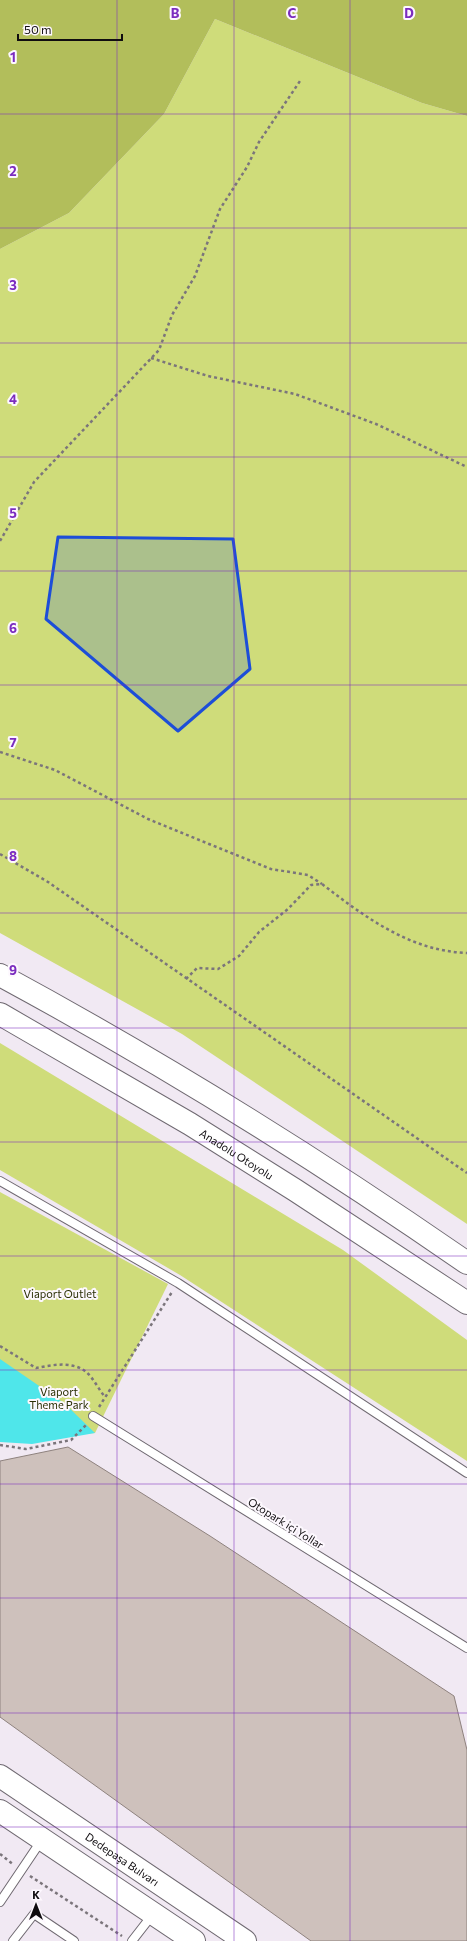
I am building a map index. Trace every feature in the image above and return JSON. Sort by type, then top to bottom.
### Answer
[{"type":"main road","points":[[0,975],[192,1085],[377,1201],[467,1263]]},
{"type":"main road","name":"Anadolu Otoyolu","points":[[0,1014],[190,1124],[314,1202],[467,1303]]},
{"type":"main road","points":[[377,1201],[467,1251]]},
{"type":"main road","name":"Dedepaşa Bulvarı","points":[[0,1776],[245,1941]]},
{"type":"main road","points":[[0,1811],[194,1941]]},
{"type":"lane","points":[[0,1181],[178,1283],[467,1473]]},
{"type":"lane","name":"Otopark içi Yollar","points":[[93,1416],[467,1648]]},
{"type":"lane","points":[[0,1902],[42,1840]]},
{"type":"lane","points":[[13,1941],[34,1914],[74,1941]]},
{"type":"lane","points":[[128,1940],[153,1914]]},
{"type":"path","points":[[0,541],[34,482],[159,350],[172,315],[195,276],[220,209],[248,167],[259,142],[300,81]]},
{"type":"path","points":[[150,358],[208,376],[295,394],[376,424],[467,467]]},
{"type":"path","points":[[0,752],[55,770],[148,818],[222,850],[271,869],[308,875],[353,907],[400,937],[429,948],[467,953]]},
{"type":"path","points":[[0,854],[48,882],[467,1173]]},
{"type":"path","points":[[186,979],[196,968],[218,970],[239,956],[259,932],[288,908],[311,885],[322,884]]},
{"type":"path","points":[[0,1445],[26,1449],[70,1440],[93,1416],[178,1283]]},
{"type":"path","points":[[0,1346],[36,1368],[56,1364],[69,1365],[86,1372],[105,1397]]},
{"type":"path","points":[[0,1854],[21,1870],[128,1940]]},
{"type":"highlighted area","points":[[58,537],[233,539],[250,669],[178,731],[46,619]]},
{"type":"green space","points":[[0,0],[467,0],[467,116],[422,103],[215,19],[164,114],[69,213],[0,249]]},
{"type":"green space","points":[[215,19],[422,103],[467,116],[467,1224],[182,1034],[0,933],[0,249],[69,213],[164,114]]},
{"type":"green space","points":[[0,1043],[343,1250],[467,1340],[467,1461],[180,1275],[0,1170]]},
{"type":"green space","name":"Viaport Outlet","points":[[0,1192],[168,1284],[95,1433],[0,1441]]},
{"type":"water","name":"Viaport Theme Park","points":[[0,1359],[64,1403],[95,1433],[32,1444],[0,1442]]},
{"type":"building","points":[[68,1447],[210,1536],[454,1696],[467,1750],[467,1941],[311,1941],[0,1717],[0,1461]]}]
